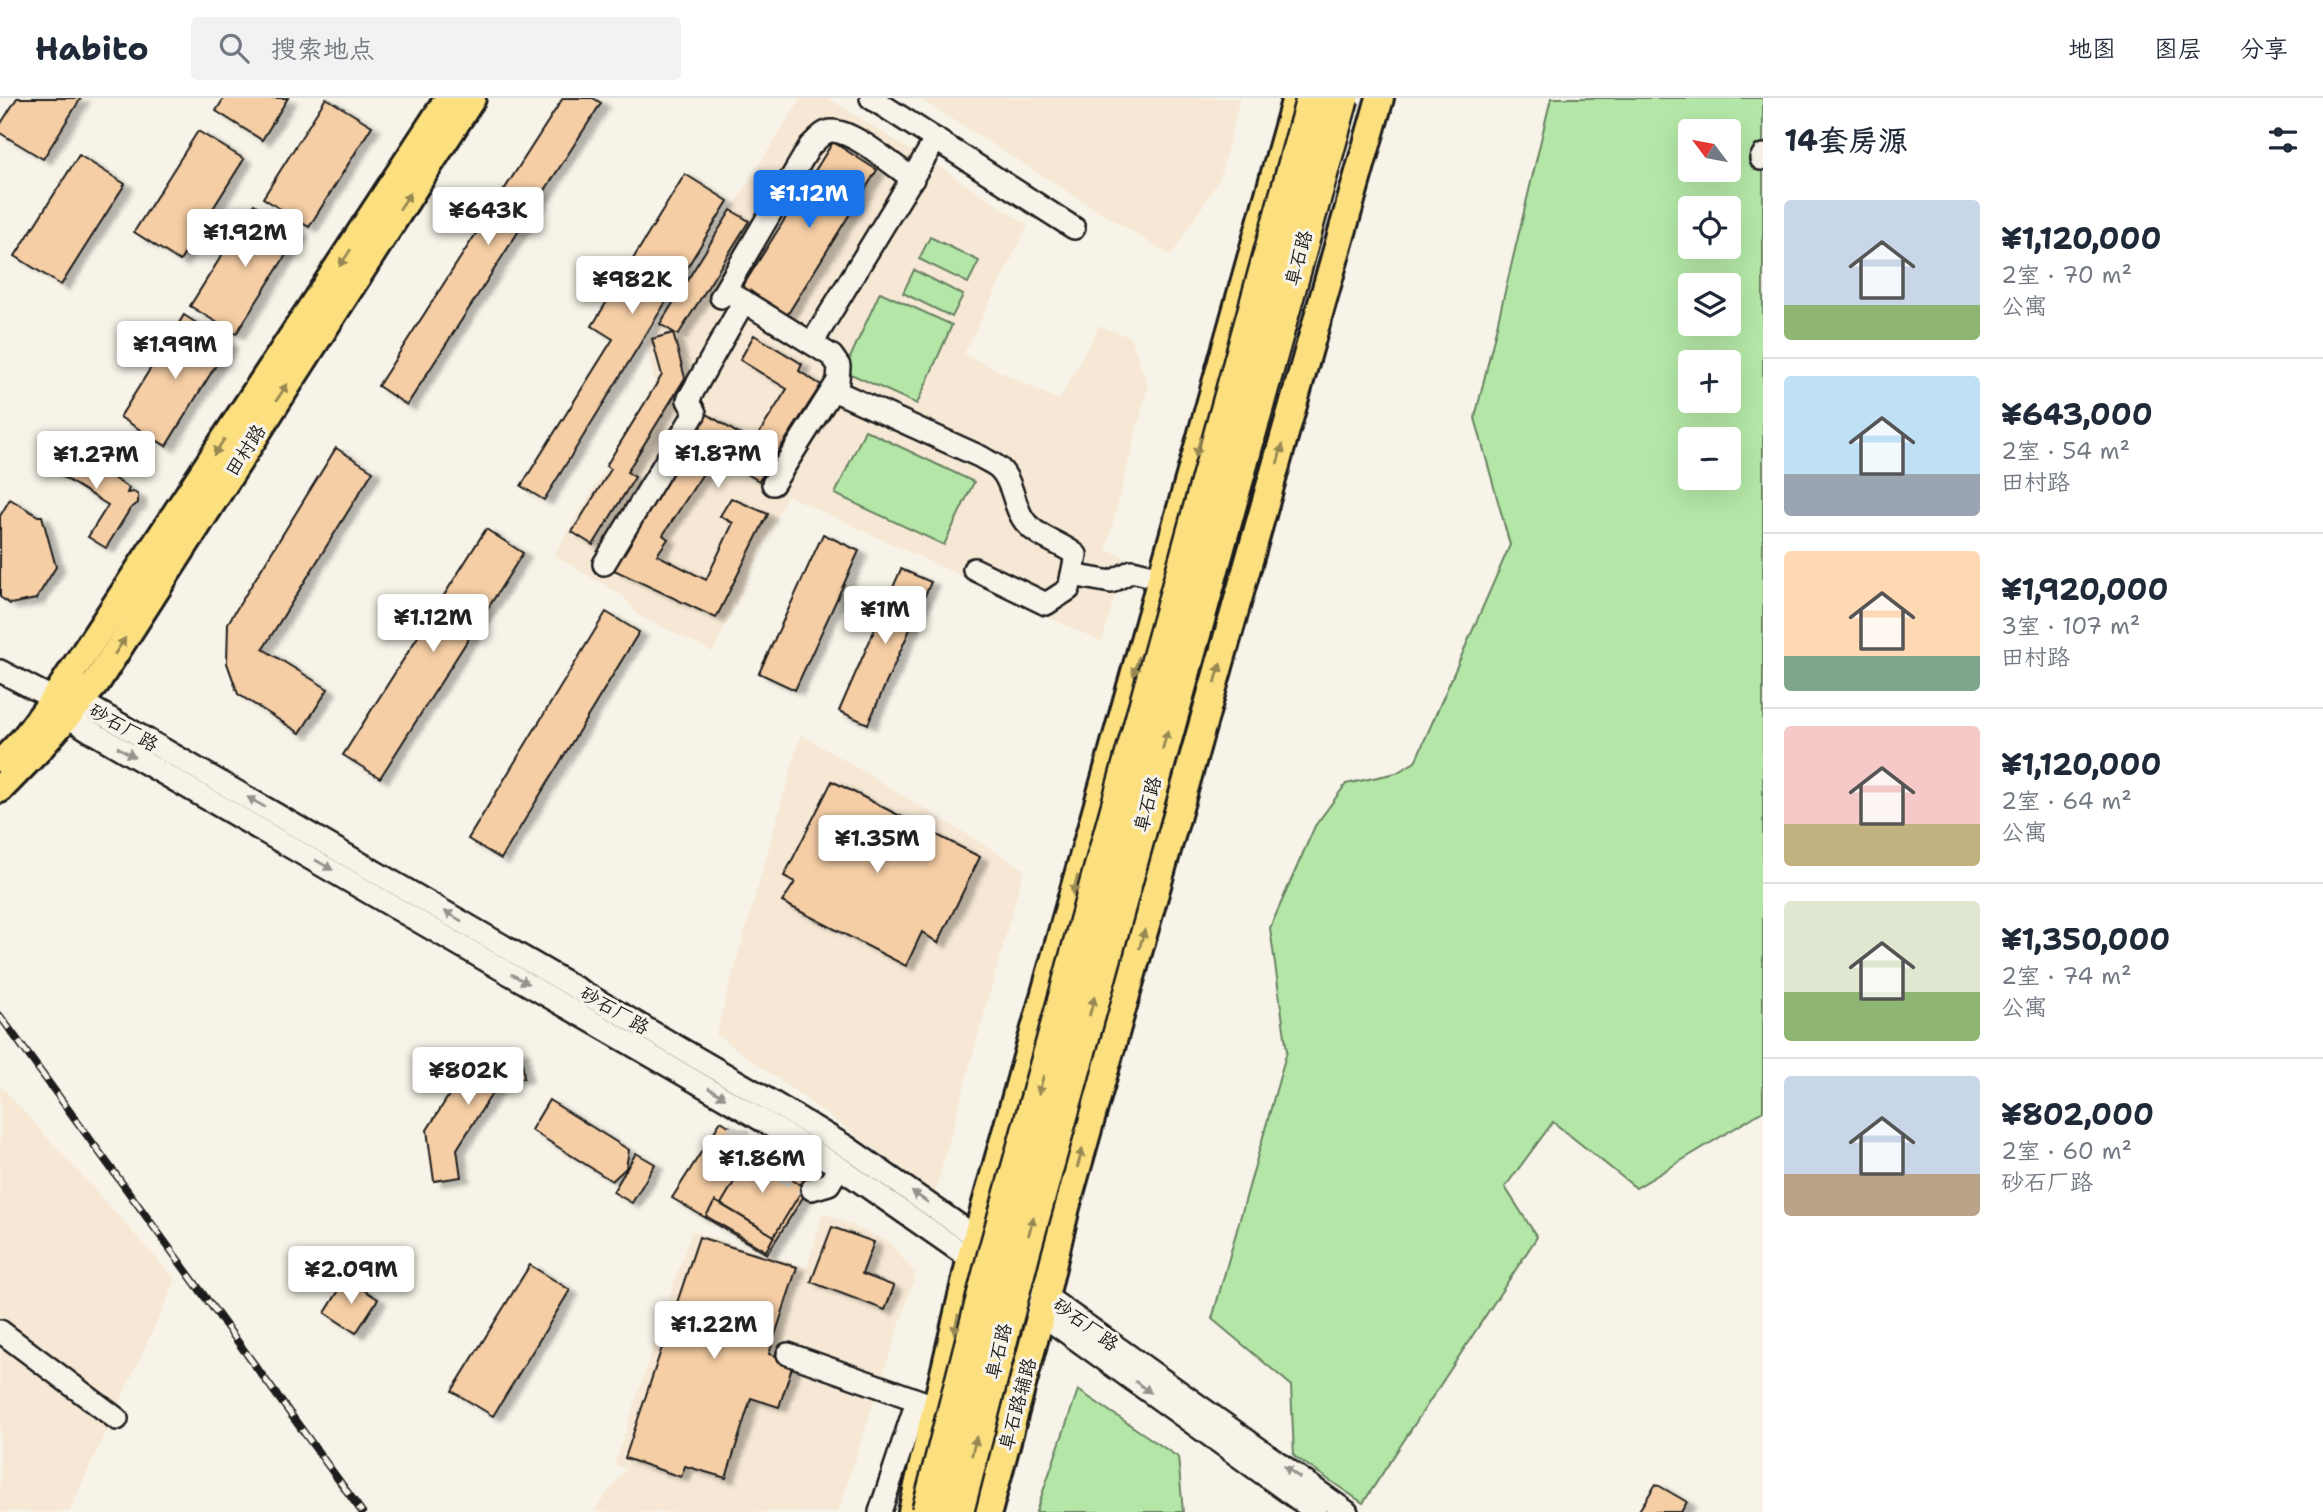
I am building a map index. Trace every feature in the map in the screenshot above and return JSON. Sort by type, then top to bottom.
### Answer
[{"type":"highway","name":"阜石路","points":[[928,1512],[995,1251],[1313,98]]},
{"type":"highway","name":"阜石路","points":[[957,1512],[1023,1254],[1342,98]]},
{"type":"main road","name":"田村路","points":[[0,789],[67,706],[449,98]]},
{"type":"main road","name":"田村路","points":[[0,763],[24,739],[96,683],[472,98]]},
{"type":"main road","points":[[912,1512],[927,1404],[974,1247],[1296,98]]},
{"type":"main road","name":"阜石路","points":[[1043,1304],[1066,1207],[1380,98]]},
{"type":"main road","name":"阜石路辅路","points":[[988,1512],[1043,1304]]},
{"type":"street","points":[[871,98],[1074,228]]},
{"type":"street","points":[[604,564],[695,413],[688,400],[730,296],[810,146],[825,132],[849,135],[913,179]]},
{"type":"street","points":[[812,343],[936,139]]},
{"type":"street","points":[[730,296],[812,343],[832,356],[839,366],[838,381],[833,390],[773,484]]},
{"type":"street","points":[[833,390],[981,457],[1000,469],[1008,481],[1024,520],[1038,535],[1076,555],[1069,589],[1046,604],[974,569]]},
{"type":"street","points":[[1072,575],[1111,582],[1132,571],[1161,578]]},
{"type":"street","points":[[0,671],[67,706]]},
{"type":"street","name":"砂石厂路","points":[[67,706],[741,1118],[839,1167],[974,1247]]},
{"type":"street","name":"砂石厂路","points":[[67,706],[758,1093],[847,1147],[1043,1304],[1316,1512]]},
{"type":"street","points":[[812,1189],[829,1184],[839,1167]]},
{"type":"street","name":"砂石厂路","points":[[1043,1304],[1347,1512]]},
{"type":"street","points":[[0,1331],[117,1419]]},
{"type":"street","points":[[788,1353],[927,1404],[880,1512]]},
{"type":"shaded area","points":[[801,98],[828,98],[912,151],[912,164],[925,172],[937,165],[1028,225],[964,354],[1059,400],[1099,326],[1130,337],[1148,386],[1106,550],[1125,557],[1102,642],[787,495],[713,652],[638,615],[623,596],[554,555],[655,387],[647,345]]},
{"type":"shaded area","points":[[918,98],[1240,98],[1220,178],[1171,256]]},
{"type":"shaded area","points":[[801,734],[1024,869],[935,1193],[716,1034]]},
{"type":"shaded area","points":[[0,1085],[176,1280],[69,1512],[0,1512]]},
{"type":"shaded area","points":[[823,1213],[888,1241],[916,1274],[838,1512],[593,1512],[626,1469],[615,1464],[691,1231],[807,1267]]},
{"type":"green space","points":[[1551,98],[1763,98],[1763,1111],[1636,1188],[1553,1122],[1505,1187],[1537,1237],[1363,1503],[1294,1456],[1291,1385],[1212,1319],[1287,1051],[1270,928],[1315,826],[1346,784],[1396,773],[1415,762],[1510,545],[1475,418]]},
{"type":"green space","points":[[930,237],[979,261],[968,283],[919,259]]},
{"type":"green space","points":[[914,270],[963,295],[952,317],[903,293]]},
{"type":"green space","points":[[880,292],[952,325],[917,404],[844,371]]},
{"type":"green space","points":[[865,430],[974,482],[944,545],[835,494]]},
{"type":"green space","points":[[1078,1390],[1178,1457],[1183,1512],[1036,1512]]},
{"type":"building","points":[[17,98],[81,98],[43,159],[0,133],[0,125]]},
{"type":"building","points":[[224,98],[288,98],[262,140],[216,111]]},
{"type":"building","points":[[326,98],[372,126],[309,227],[263,198]]},
{"type":"building","points":[[563,98],[593,98],[601,103],[407,405],[378,386]]},
{"type":"building","points":[[198,131],[244,159],[180,261],[134,232]]},
{"type":"building","points":[[833,142],[877,170],[786,317],[741,289]]},
{"type":"building","points":[[79,155],[125,184],[61,285],[15,256]]},
{"type":"building","points":[[685,174],[728,201],[544,500],[521,486],[613,339],[592,326]]},
{"type":"building","points":[[254,204],[300,233],[236,334],[190,306]]},
{"type":"building","points":[[731,210],[749,221],[678,335],[660,324]]},
{"type":"building","points":[[184,315],[229,344],[166,446],[120,417]]},
{"type":"building","points":[[673,333],[685,378],[627,472],[635,477],[593,545],[572,532],[611,469],[606,466],[662,375],[652,339]]},
{"type":"building","points":[[754,335],[802,364],[799,371],[821,385],[759,481],[715,455],[663,535],[668,539],[657,555],[706,580],[733,523],[720,516],[731,498],[768,514],[716,618],[614,570],[707,414],[753,443],[787,389],[740,360]]},
{"type":"building","points":[[59,444],[129,488],[127,493],[134,492],[138,495],[138,503],[130,509],[106,548],[88,537],[108,505],[45,466]]},
{"type":"building","points":[[336,448],[373,471],[263,649],[328,689],[300,733],[238,694],[227,663],[228,623]]},
{"type":"building","points":[[10,499],[42,516],[56,567],[36,599],[10,604],[0,597],[0,516]]},
{"type":"building","points":[[486,529],[523,553],[380,778],[343,755]]},
{"type":"building","points":[[823,534],[859,551],[795,690],[759,673]]},
{"type":"building","points":[[901,569],[931,582],[868,724],[839,711]]},
{"type":"building","points":[[606,612],[639,632],[501,859],[468,839]]},
{"type":"building","points":[[832,781],[980,857],[938,943],[922,932],[906,966],[782,902],[795,882],[784,876]]},
{"type":"building","points":[[521,1049],[524,1078],[500,1081],[457,1149],[461,1177],[434,1181],[427,1130],[475,1054]]},
{"type":"building","points":[[549,1100],[629,1150],[626,1168],[612,1181],[531,1130]]},
{"type":"building","points":[[721,1121],[814,1180],[767,1254],[672,1198]]},
{"type":"building","points":[[636,1153],[655,1164],[632,1203],[613,1192]]},
{"type":"building","points":[[750,1155],[804,1187],[774,1236],[721,1204]]},
{"type":"building","points":[[715,1201],[774,1236],[766,1251],[706,1216]]},
{"type":"building","points":[[832,1227],[874,1242],[862,1274],[894,1286],[885,1310],[811,1282]]},
{"type":"building","points":[[699,1237],[797,1267],[769,1354],[794,1361],[779,1407],[751,1398],[726,1478],[685,1466],[681,1477],[625,1458]]},
{"type":"building","points":[[530,1265],[570,1290],[493,1416],[452,1391]]},
{"type":"building","points":[[346,1279],[378,1299],[356,1333],[325,1313]]},
{"type":"building","points":[[1656,1484],[1687,1502],[1681,1512],[1638,1512]]},
{"type":"tunnel","points":[[739,1128],[736,1144],[812,1189]]},
{"type":"railway","points":[[0,1016],[362,1512]]}]
